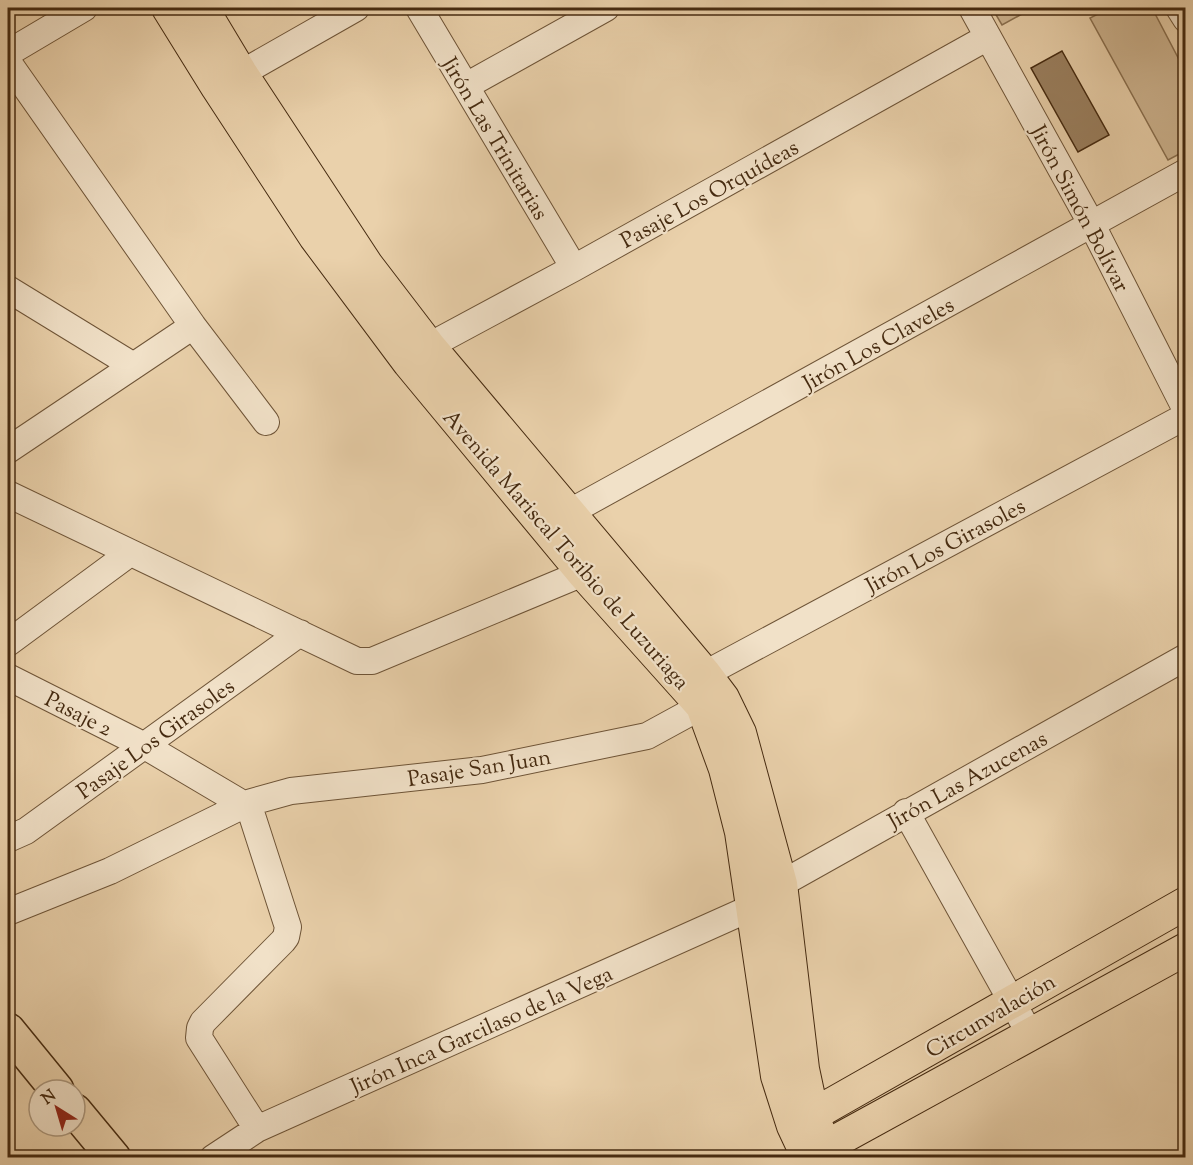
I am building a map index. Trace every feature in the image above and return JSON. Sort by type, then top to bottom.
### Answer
[{"type":"highway","points":[[8,1030],[47,1078]]},
{"type":"highway","points":[[87,1125],[114,1158]]},
{"type":"main road","name":"Avenida Mariscal Toribio de Luzuriaga","points":[[168,8],[229,80],[429,346],[570,512],[723,698],[741,733],[781,884],[803,1069],[803,1121]]},
{"type":"main road","name":"Avenida Mariscal Toribio de Luzuriaga","points":[[202,8],[229,80],[315,237],[409,363],[583,573],[702,706],[725,768],[741,832],[777,1076],[803,1121],[815,1154]]},
{"type":"main road","name":"Circunvalación","points":[[803,1121],[1173,910]]},
{"type":"main road","name":"Circunvalación","points":[[815,1154],[1185,949]]},
{"type":"street","points":[[8,53],[84,8]]},
{"type":"street","points":[[229,80],[356,8]]},
{"type":"street","name":"Jirón Las Trinitarias","points":[[419,8],[574,268]]},
{"type":"street","points":[[466,86],[606,8]]},
{"type":"street","name":"Jirón Simón Bolívar","points":[[972,8],[1092,225],[1185,410]]},
{"type":"street","points":[[1179,8],[1185,19]]},
{"type":"street","name":"Pasaje Los Orquídeas","points":[[429,346],[574,268],[988,37]]},
{"type":"street","points":[[8,62],[193,326],[266,422]]},
{"type":"street","name":"Jirón Los Claveles","points":[[570,512],[1185,172]]},
{"type":"street","points":[[8,289],[132,365]]},
{"type":"street","points":[[8,450],[193,326]]},
{"type":"street","name":"Jirón Los Girasoles","points":[[705,674],[1185,416]]},
{"type":"street","points":[[8,494],[357,661],[372,661],[583,573]]},
{"type":"street","points":[[8,644],[130,553]]},
{"type":"street","name":"Pasaje Los Girasoles","points":[[8,839],[27,831],[300,633]]},
{"type":"street","name":"Jirón Las Azucenas","points":[[753,907],[781,884],[1185,657]]},
{"type":"street","name":"Pasaje 2","points":[[8,677],[145,746],[246,803]]},
{"type":"street","name":"Pasaje San Juan","points":[[8,912],[110,871],[246,803],[291,791],[482,770],[647,736],[702,706]]},
{"type":"street","points":[[246,803],[288,927],[288,933],[283,941],[203,1023],[199,1038],[258,1129]]},
{"type":"street","points":[[906,812],[1031,1035]]},
{"type":"street","name":"Jirón Inca Garcilaso de la Vega","points":[[213,1158],[258,1129],[753,907]]},
{"type":"street","points":[[1173,910],[1185,949]]},
{"type":"shaded area","points":[[992,8],[1033,8],[1002,25]]},
{"type":"shaded area","points":[[1110,8],[1152,8],[1185,71],[1185,151],[1168,160],[1090,18]]},
{"type":"building","points":[[1062,51],[1109,135],[1078,152],[1031,68]]}]
